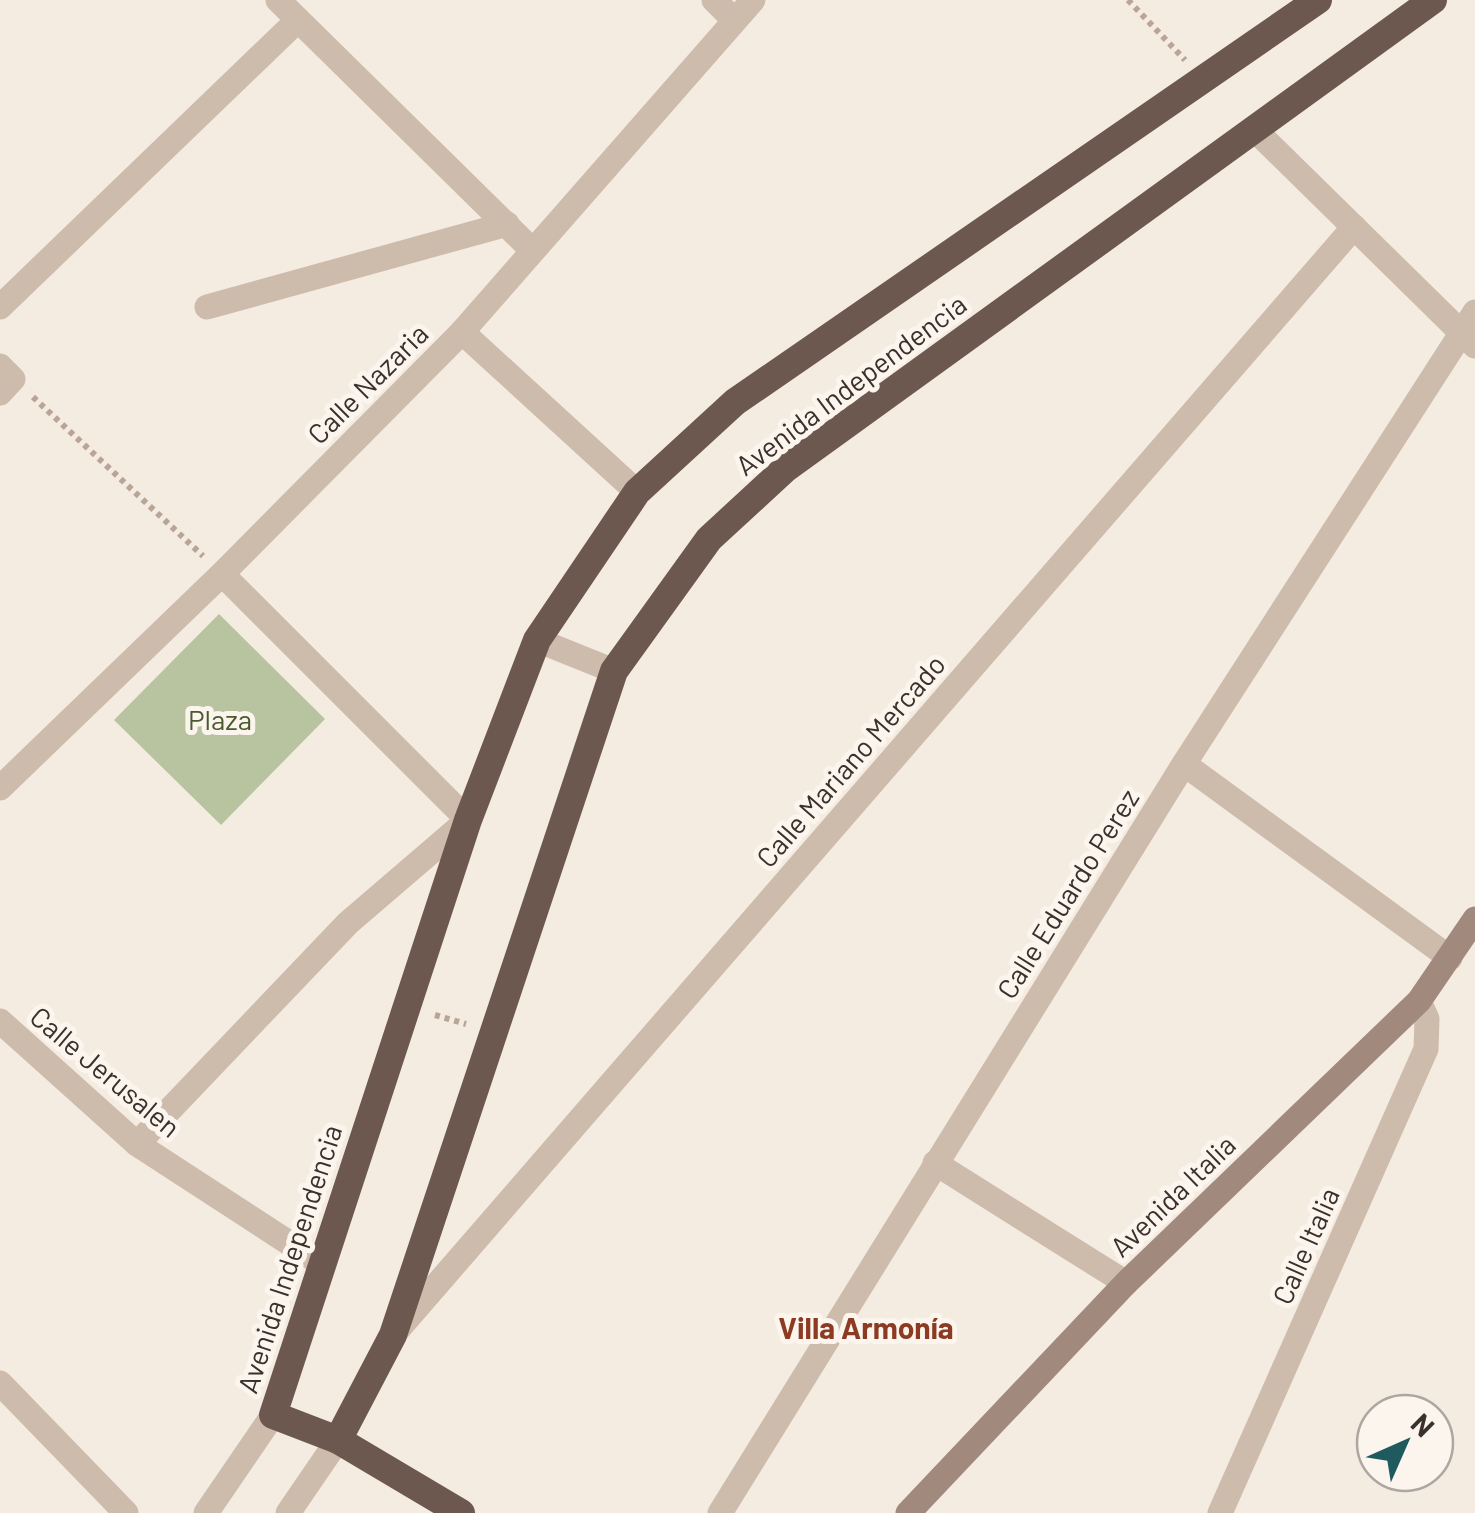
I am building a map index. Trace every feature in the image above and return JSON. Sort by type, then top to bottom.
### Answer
[{"type":"highway","name":"Avenida Independencia","points":[[1318,0],[735,402],[637,492],[537,640],[468,820],[273,1415],[338,1440],[394,1334],[614,671],[709,538],[785,469],[1433,0]]},
{"type":"highway","points":[[338,1440],[461,1513]]},
{"type":"main road","name":"Avenida Italia","points":[[908,1513],[1126,1283],[1419,1001],[1474,921]]},
{"type":"street","points":[[278,0],[532,250]]},
{"type":"street","points":[[714,0],[734,20]]},
{"type":"street","name":"Calle Nazaria","points":[[0,788],[222,574],[462,332],[753,0]]},
{"type":"street","points":[[0,307],[298,20]]},
{"type":"street","points":[[1254,129],[1354,227],[1470,330]]},
{"type":"street","points":[[207,307],[507,224]]},
{"type":"street","name":"Calle Mariano Mercado","points":[[394,1334],[1354,227]]},
{"type":"street","name":"Calle Eduardo Perez","points":[[720,1513],[1184,764],[1470,330]]},
{"type":"street","points":[[462,332],[637,492]]},
{"type":"street","points":[[137,1144],[348,923],[468,820],[222,574]]},
{"type":"street","points":[[537,640],[614,671]]},
{"type":"street","points":[[1184,764],[1450,958]]},
{"type":"street","name":"Calle Italia","points":[[1220,1513],[1426,1050],[1427,1019],[1419,1001]]},
{"type":"street","name":"Calle Jerusalen","points":[[0,1021],[137,1144],[324,1266]]},
{"type":"street","points":[[936,1163],[1126,1283]]},
{"type":"street","points":[[0,1383],[126,1513]]},
{"type":"street","points":[[206,1513],[273,1415]]},
{"type":"street","points":[[288,1513],[338,1440]]},
{"type":"path","points":[[1128,0],[1203,79]]},
{"type":"path","points":[[4,379],[222,574]]},
{"type":"path","points":[[405,1006],[494,1032]]},
{"type":"green space","name":"Plaza","points":[[219,614],[325,719],[221,825],[114,720]]},
{"type":"district","name":"Villa Armonía","points":[[866,1329]]}]
